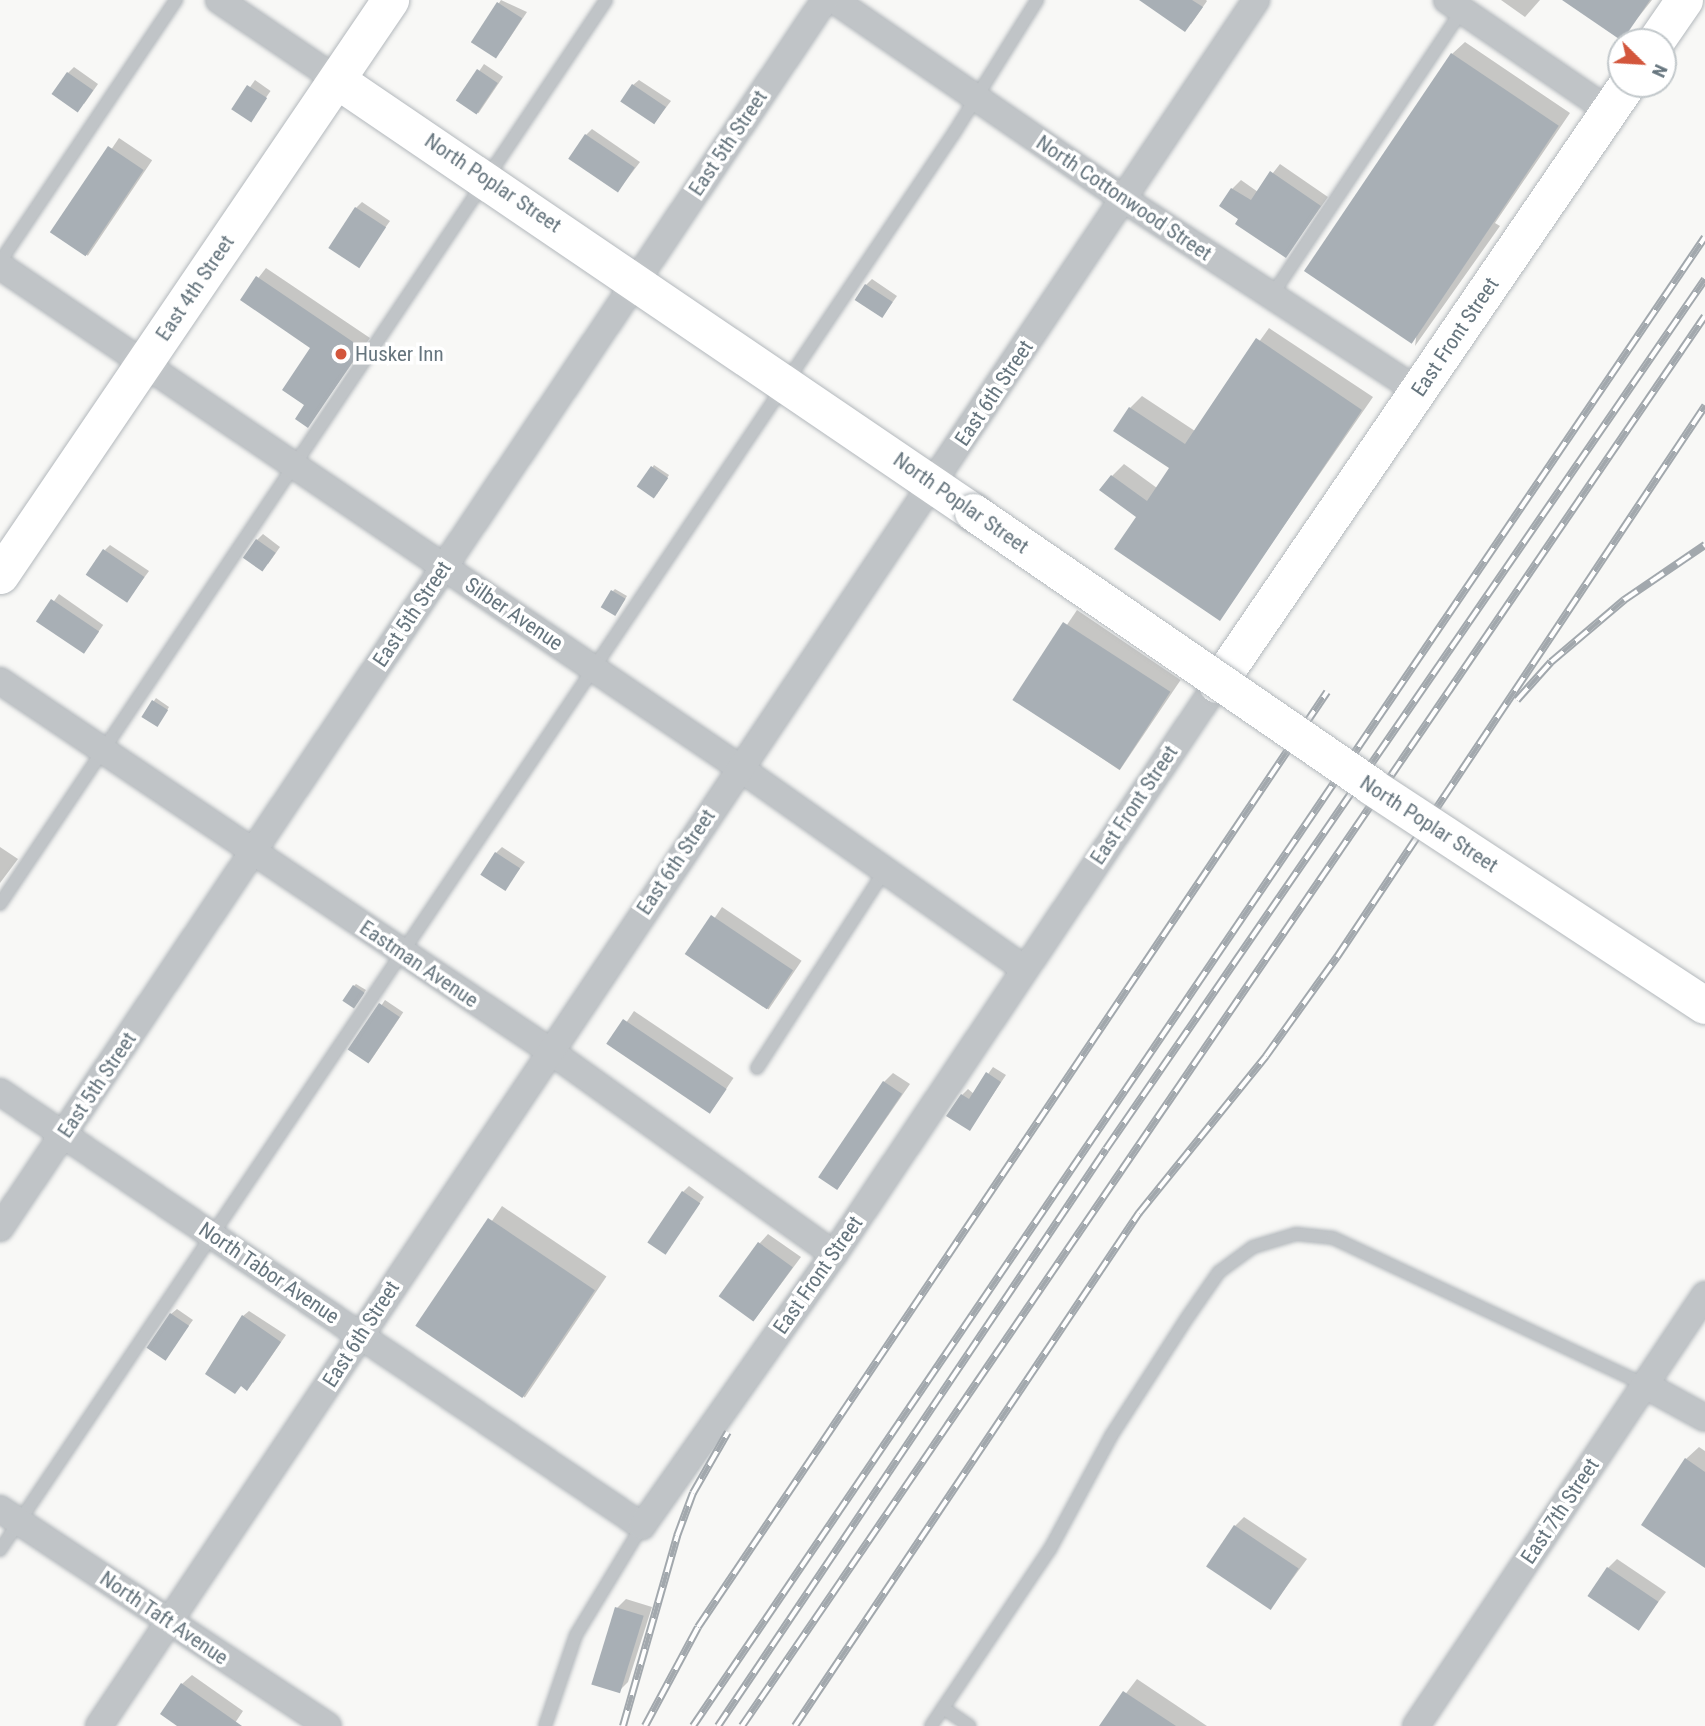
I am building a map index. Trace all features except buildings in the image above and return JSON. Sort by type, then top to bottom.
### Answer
[{"type":"main road","name":"East 4th Street","points":[[0,575],[390,0]]},
{"type":"main road","points":[[1665,28],[1684,0]]},
{"type":"main road","name":"North Poplar Street","points":[[337,79],[636,279],[1371,786],[1705,1005]]},
{"type":"main road","name":"East Front Street","points":[[1217,684],[1617,98]]},
{"type":"street","name":"North Poplar Street","points":[[219,0],[337,79]]},
{"type":"street","name":"East 5th Street","points":[[0,1228],[825,0]]},
{"type":"street","name":"North Cottonwood Street","points":[[834,0],[1125,200],[1418,391]]},
{"type":"street","name":"East 6th Street","points":[[99,1726],[171,1623],[360,1335],[740,768],[1125,200],[1256,0]]},
{"type":"street","points":[[1460,3],[1607,90]]},
{"type":"street","name":"Silber Avenue","points":[[0,264],[592,666],[1024,968]]},
{"type":"street","name":"Eastman Avenue","points":[[0,681],[550,1051],[834,1254]]},
{"type":"street","name":"East Front Street","points":[[642,1526],[834,1254],[1217,684]]},
{"type":"street","name":"North Tabor Avenue","points":[[0,1092],[642,1526]]},
{"type":"street","name":"East 7th Street","points":[[1416,1726],[1705,1295]]},
{"type":"street","points":[[1645,1385],[1705,1418]]},
{"type":"street","name":"North Taft Avenue","points":[[9,1515],[328,1726]]},
{"type":"lane","points":[[0,264],[176,0]]},
{"type":"lane","points":[[0,904],[292,463],[606,0]]},
{"type":"lane","points":[[0,1550],[9,1515],[210,1233],[976,97],[1037,0]]},
{"type":"lane","points":[[1272,295],[1460,3]]},
{"type":"lane","points":[[757,1068],[885,870]]},
{"type":"lane","points":[[931,1726],[1050,1549],[1111,1436],[1186,1318],[1219,1272],[1253,1247],[1296,1234],[1333,1238],[1645,1385]]},
{"type":"lane","points":[[545,1726],[576,1635],[642,1526]]},
{"type":"lane","points":[[943,1708],[970,1726]]},
{"type":"railway","points":[[693,1726],[1705,237]]},
{"type":"railway","points":[[718,1726],[1106,1149],[1705,279]]},
{"type":"railway","points":[[742,1726],[1705,316]]},
{"type":"railway","points":[[795,1726],[1139,1213],[1266,1056],[1337,957],[1705,406]]},
{"type":"railway","points":[[1517,700],[1551,662],[1624,600],[1705,545]]},
{"type":"railway","points":[[645,1726],[698,1627],[1327,692]]},
{"type":"railway","points":[[623,1726],[677,1536],[693,1493],[728,1432]]},
{"type":"place","name":"Husker Inn","points":[[341,354]]}]
